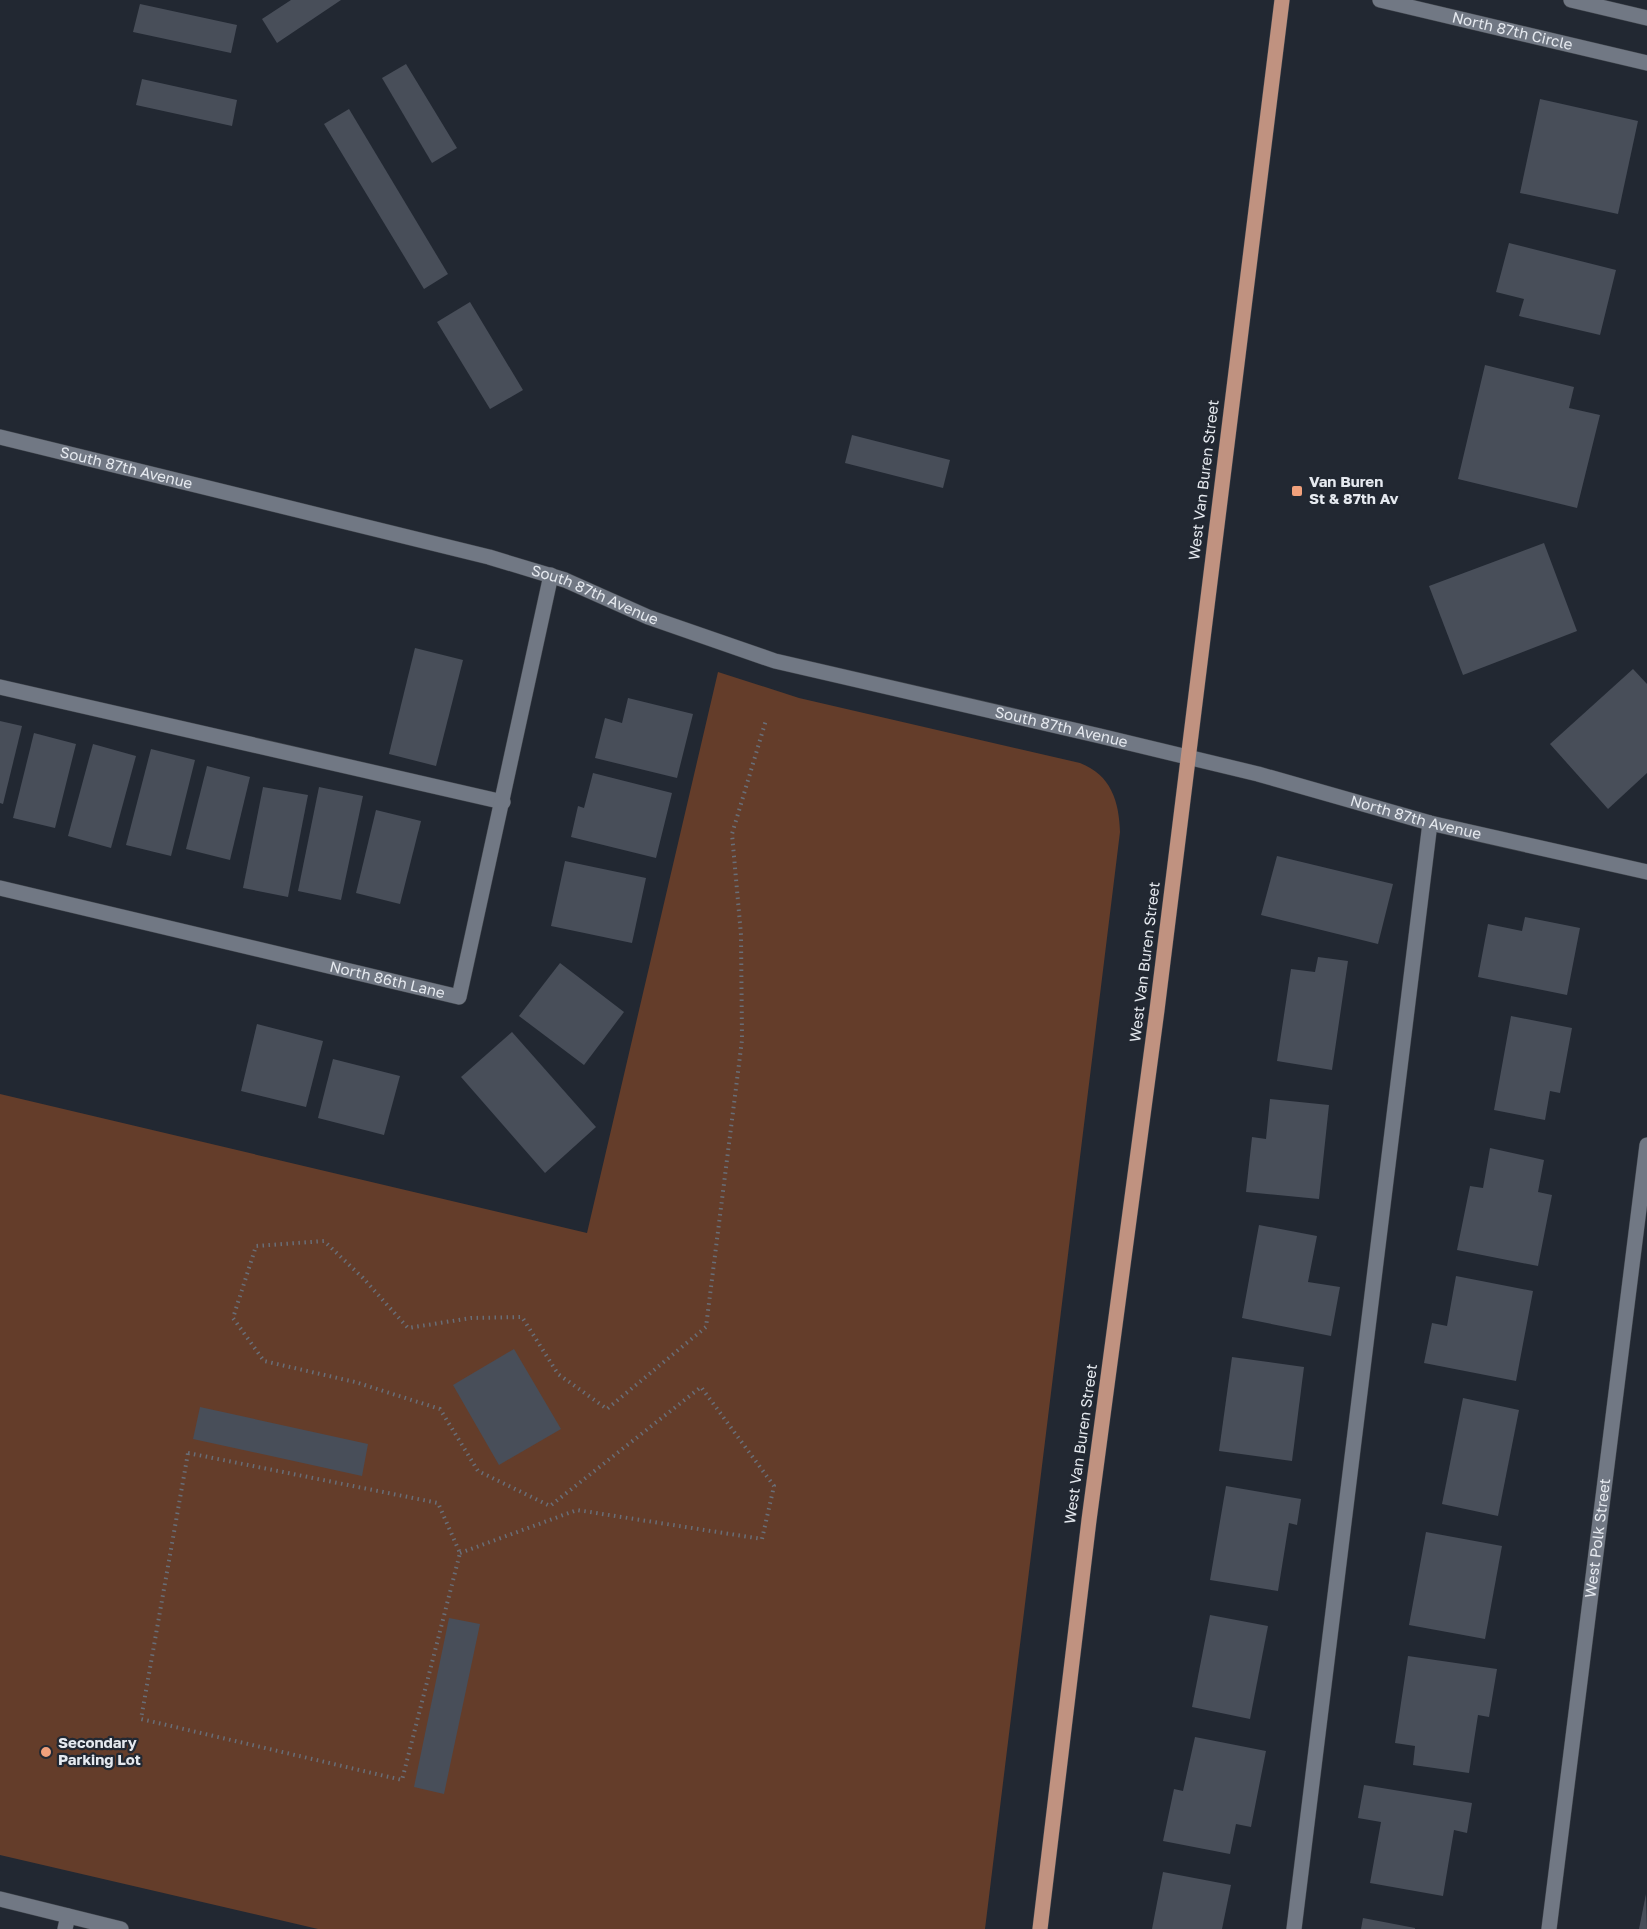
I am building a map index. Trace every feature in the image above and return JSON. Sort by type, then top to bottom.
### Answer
[{"type":"main road","name":"West Van Buren Street","points":[[1040,1929],[1087,1531],[1188,757],[1282,0]]},
{"type":"street","name":"North 87th Circle","points":[[1380,0],[1647,63]]},
{"type":"street","points":[[1571,0],[1647,18]]},
{"type":"street","name":"South 87th Avenue","points":[[0,437],[489,557],[550,575],[648,617],[775,661],[1188,757]]},
{"type":"street","name":"North 86th Lane","points":[[0,888],[459,997],[503,802],[550,575]]},
{"type":"street","points":[[0,687],[503,802]]},
{"type":"street","name":"North 87th Avenue","points":[[1188,757],[1258,774],[1430,823],[1647,872]]},
{"type":"street","points":[[1294,1929],[1430,823]]},
{"type":"street","name":"West Polk Street","points":[[1549,1929],[1647,1145]]},
{"type":"street","points":[[0,1899],[66,1922],[122,1929]]},
{"type":"path","points":[[460,1553],[577,1510],[762,1539],[774,1486],[701,1387],[550,1506],[478,1471],[440,1409],[356,1382],[264,1360],[233,1317],[256,1246],[324,1241],[363,1278],[408,1328],[471,1318],[522,1317],[558,1374],[607,1409],[706,1327],[742,1040],[741,935],[732,834],[766,720]]},
{"type":"path","points":[[188,1453],[438,1503],[460,1553],[402,1780],[141,1719],[188,1453]]},
{"type":"shaded area","points":[[718,672],[799,698],[1080,763],[1091,768],[1106,782],[1118,810],[1120,832],[985,1929],[318,1929],[0,1855],[0,1094],[587,1233]]},
{"type":"building","points":[[291,0],[341,0],[277,43],[262,19]]},
{"type":"building","points":[[140,4],[237,25],[231,53],[133,32]]},
{"type":"building","points":[[406,64],[457,148],[432,163],[382,78]]},
{"type":"building","points":[[142,79],[237,100],[232,126],[136,105]]},
{"type":"building","points":[[1540,99],[1638,121],[1618,214],[1520,193]]},
{"type":"building","points":[[349,109],[448,274],[424,289],[324,124]]},
{"type":"building","points":[[1509,243],[1616,270],[1600,335],[1519,316],[1524,299],[1496,292]]},
{"type":"building","points":[[470,302],[523,390],[490,409],[437,322]]},
{"type":"building","points":[[1485,365],[1574,387],[1569,408],[1600,415],[1577,508],[1458,479]]},
{"type":"building","points":[[852,435],[950,460],[943,488],[845,463]]},
{"type":"building","points":[[1544,543],[1577,631],[1463,675],[1429,586]]},
{"type":"building","points":[[415,648],[463,660],[436,766],[389,754]]},
{"type":"building","points":[[1633,669],[1647,684],[1647,773],[1608,809],[1550,744]]},
{"type":"building","points":[[628,698],[693,714],[677,778],[595,758],[605,718],[622,723]]},
{"type":"building","points":[[0,721],[22,726],[3,804],[0,803]]},
{"type":"building","points":[[34,733],[76,744],[55,828],[13,818]]},
{"type":"building","points":[[93,744],[136,756],[111,848],[68,836]]},
{"type":"building","points":[[151,749],[195,760],[171,856],[126,845]]},
{"type":"building","points":[[207,766],[250,777],[230,860],[186,849]]},
{"type":"building","points":[[593,773],[672,793],[656,858],[571,837],[578,806],[584,808]]},
{"type":"building","points":[[263,787],[308,795],[288,897],[243,888]]},
{"type":"building","points":[[319,787],[363,796],[341,900],[298,891]]},
{"type":"building","points":[[376,810],[421,821],[400,904],[356,893]]},
{"type":"building","points":[[1277,856],[1393,884],[1378,944],[1261,915]]},
{"type":"building","points":[[565,861],[646,878],[632,943],[551,926]]},
{"type":"building","points":[[1525,917],[1580,928],[1567,995],[1478,977],[1488,924],[1522,931]]},
{"type":"building","points":[[1318,957],[1348,961],[1332,1070],[1277,1061],[1291,969],[1315,972]]},
{"type":"building","points":[[560,963],[624,1012],[584,1065],[519,1016]]},
{"type":"building","points":[[1511,1016],[1572,1028],[1560,1093],[1550,1091],[1545,1120],[1494,1110]]},
{"type":"building","points":[[257,1024],[323,1041],[306,1107],[241,1091]]},
{"type":"building","points":[[512,1032],[596,1127],[545,1173],[461,1077]]},
{"type":"building","points":[[333,1059],[400,1076],[384,1135],[318,1118]]},
{"type":"building","points":[[1270,1099],[1329,1105],[1319,1199],[1246,1192],[1252,1137],[1266,1139]]},
{"type":"building","points":[[1490,1148],[1544,1160],[1538,1192],[1552,1195],[1538,1266],[1457,1250],[1470,1186],[1483,1188]]},
{"type":"building","points":[[1259,1225],[1317,1236],[1308,1282],[1340,1287],[1331,1336],[1242,1318]]},
{"type":"building","points":[[1456,1276],[1533,1291],[1516,1381],[1424,1363],[1432,1323],[1447,1326]]},
{"type":"building","points":[[514,1349],[561,1429],[499,1465],[453,1385]]},
{"type":"building","points":[[1232,1357],[1304,1367],[1292,1461],[1219,1451]]},
{"type":"building","points":[[1463,1398],[1519,1410],[1498,1516],[1442,1504]]},
{"type":"building","points":[[200,1407],[368,1444],[362,1476],[193,1439]]},
{"type":"building","points":[[1226,1486],[1301,1499],[1297,1525],[1289,1523],[1278,1591],[1210,1580]]},
{"type":"building","points":[[1426,1532],[1502,1546],[1485,1639],[1409,1625]]},
{"type":"building","points":[[1210,1615],[1268,1626],[1250,1719],[1192,1707]]},
{"type":"building","points":[[449,1618],[480,1624],[444,1794],[414,1787]]},
{"type":"building","points":[[1408,1656],[1497,1669],[1489,1717],[1478,1715],[1469,1773],[1413,1765],[1415,1746],[1395,1743]]},
{"type":"building","points":[[1195,1737],[1266,1751],[1251,1827],[1236,1824],[1230,1854],[1163,1841],[1174,1789],[1183,1791]]},
{"type":"building","points":[[1364,1785],[1472,1803],[1467,1833],[1454,1830],[1443,1896],[1370,1883],[1381,1822],[1358,1818]]},
{"type":"building","points":[[1163,1872],[1231,1885],[1222,1929],[1152,1929]]},
{"type":"building","points":[[1646,1894],[1647,1929],[1639,1929]]},
{"type":"building","points":[[1363,1918],[1415,1928],[1415,1929],[1361,1929]]},
{"type":"place","name":"Van Buren St & 87th Av","points":[[1297,491]]},
{"type":"place","name":"Secondary Parking Lot","points":[[46,1752]]}]
